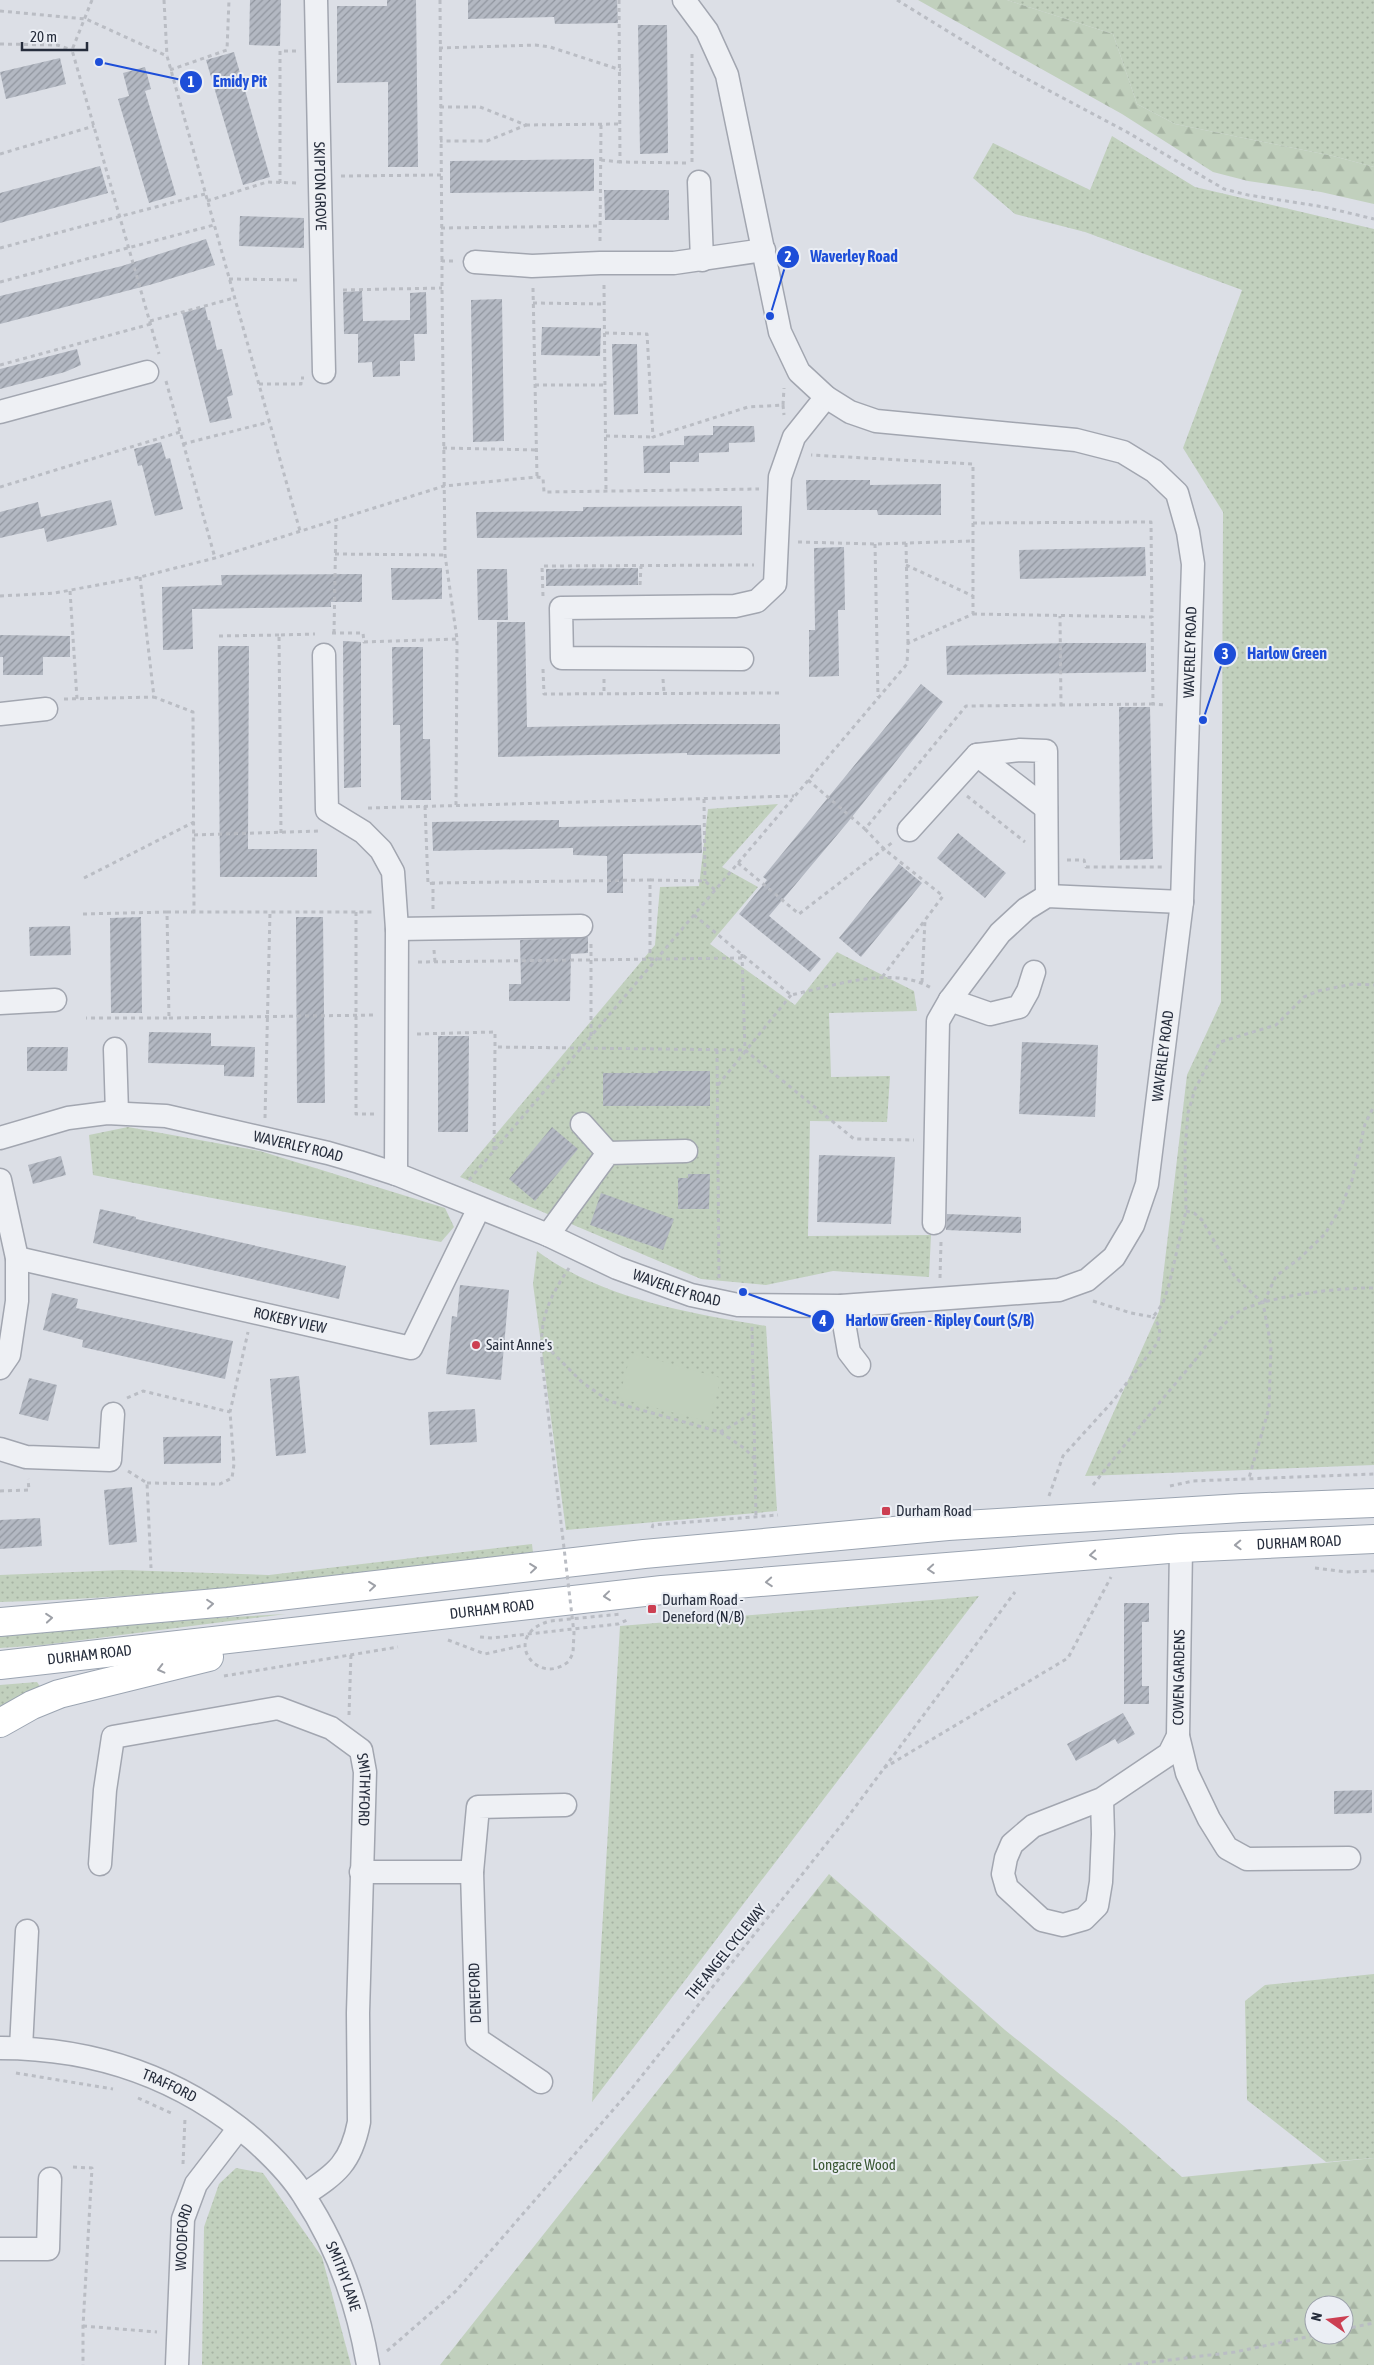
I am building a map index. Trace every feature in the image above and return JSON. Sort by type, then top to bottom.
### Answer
[{"type":"main road","points":[[0,1622],[228,1602],[644,1554],[948,1526],[1232,1508],[1374,1503]]},
{"type":"main road","name":"DURHAM ROAD","points":[[0,1665],[662,1590],[1181,1548],[1374,1539]]},
{"type":"main road","points":[[0,1723],[32,1705],[59,1694],[310,1631]]},
{"type":"street","name":"SKIPTON GROVE","points":[[316,0],[324,372]]},
{"type":"street","name":"WAVERLEY ROAD","points":[[0,1138],[68,1118],[117,1113],[166,1116],[328,1152],[396,1174],[548,1235],[580,1252],[690,1295],[720,1302],[752,1306],[841,1306],[1059,1290],[1087,1280],[1114,1257],[1133,1225],[1147,1184],[1182,902],[1193,564],[1188,532],[1177,493],[1154,471],[1123,452],[1076,440],[876,421],[850,412],[826,397],[799,372],[780,332],[727,76],[708,31],[684,0]]},
{"type":"street","points":[[697,170],[702,260]]},
{"type":"street","points":[[476,262],[532,266],[600,263],[674,263],[764,250]]},
{"type":"street","points":[[0,412],[157,369]]},
{"type":"street","points":[[742,659],[562,658],[561,608],[735,606],[757,601],[775,584],[780,477],[794,438],[826,397]]},
{"type":"street","points":[[324,655],[327,810],[363,832],[381,850],[392,872],[397,921],[396,1174]]},
{"type":"street","points":[[0,714],[46,709]]},
{"type":"street","points":[[909,830],[978,754],[1020,750],[1046,750],[1047,896]]},
{"type":"street","points":[[978,754],[1046,808]]},
{"type":"street","points":[[934,1223],[938,1021],[950,1000],[1000,932],[1026,908],[1047,896],[1182,902]]},
{"type":"street","points":[[397,921],[433,929],[581,926]]},
{"type":"street","points":[[950,1000],[990,1014],[1019,1007],[1028,991],[1034,972]]},
{"type":"street","points":[[0,1003],[55,1000]]},
{"type":"street","points":[[115,1049],[117,1113]]},
{"type":"street","points":[[582,1124],[608,1153],[686,1151]]},
{"type":"street","points":[[548,1235],[608,1153]]},
{"type":"street","points":[[0,1180],[17,1258],[17,1300],[9,1355],[0,1368]]},
{"type":"street","name":"ROKEBY VIEW","points":[[17,1258],[411,1348],[479,1208]]},
{"type":"street","points":[[841,1306],[849,1352],[859,1365]]},
{"type":"street","points":[[0,1449],[26,1457],[110,1460],[113,1414]]},
{"type":"street","name":"COWEN GARDENS","points":[[1102,1799],[1102,1863],[1096,1906],[1084,1919],[1063,1926],[1042,1920],[1007,1888],[1003,1874],[1006,1858],[1012,1844],[1033,1826],[1102,1799],[1169,1754],[1178,1736],[1181,1548]]},
{"type":"street","name":"SMITHYFORD","points":[[100,1864],[105,1790],[113,1738],[278,1708],[331,1728],[361,1750],[365,1772],[358,2013],[359,2122],[356,2138],[343,2164],[334,2175],[304,2195]]},
{"type":"street","points":[[1178,1736],[1187,1773],[1209,1819],[1227,1848],[1247,1859],[1349,1858]]},
{"type":"street","name":"DENEFORD","points":[[541,2082],[477,2039],[472,1872],[478,1807],[565,1806]]},
{"type":"street","points":[[361,1872],[472,1872]]},
{"type":"street","points":[[11,2048],[27,1931]]},
{"type":"street","name":"TRAFFORD","points":[[11,2048],[81,2055],[140,2071],[194,2097],[239,2128],[268,2154],[304,2195]]},
{"type":"street","name":"WOODFORD","points":[[177,2365],[183,2219],[196,2184],[239,2128]]},
{"type":"street","points":[[0,2249],[48,2249],[50,2179]]},
{"type":"street","name":"SMITHY LANE","points":[[304,2195],[331,2246],[342,2273],[363,2337],[368,2364]]},
{"type":"path","points":[[92,0],[72,50],[150,322],[157,369],[180,432],[215,558]]},
{"type":"path","points":[[164,0],[166,56],[300,531]]},
{"type":"path","points":[[170,70],[226,50],[229,0]]},
{"type":"path","points":[[440,0],[445,555],[457,639],[456,805]]},
{"type":"path","points":[[619,0],[620,162]]},
{"type":"path","points":[[897,0],[1014,72],[1127,132],[1224,189],[1248,195],[1324,207],[1374,220]]},
{"type":"path","points":[[0,11],[86,19],[166,56]]},
{"type":"path","points":[[0,44],[57,45],[72,50]]},
{"type":"path","points":[[439,48],[535,45],[620,70]]},
{"type":"path","points":[[601,160],[697,170],[692,47]]},
{"type":"path","points":[[280,183],[280,51],[316,50]]},
{"type":"path","points":[[440,107],[480,106],[526,125]]},
{"type":"path","points":[[601,124],[600,263],[604,279],[606,491]]},
{"type":"path","points":[[440,141],[487,140],[526,125],[620,124]]},
{"type":"path","points":[[0,154],[94,126]]},
{"type":"path","points":[[207,201],[267,182],[280,183],[441,175]]},
{"type":"path","points":[[0,248],[205,194]]},
{"type":"path","points":[[0,282],[214,225]]},
{"type":"path","points":[[442,228],[600,226]]},
{"type":"path","points":[[442,261],[476,262]]},
{"type":"path","points":[[532,266],[537,477]]},
{"type":"path","points":[[0,365],[234,298]]},
{"type":"path","points":[[533,303],[604,304]]},
{"type":"path","points":[[605,333],[647,334],[653,437]]},
{"type":"path","points":[[606,436],[653,437],[748,407],[783,405],[786,344]]},
{"type":"path","points":[[259,384],[301,384],[301,378],[324,378],[324,372]]},
{"type":"path","points":[[535,385],[605,385]]},
{"type":"path","points":[[183,444],[269,422]]},
{"type":"path","points":[[0,488],[180,432]]},
{"type":"path","points":[[443,448],[537,450]]},
{"type":"path","points":[[789,454],[973,464],[973,614]]},
{"type":"path","points":[[0,596],[55,594],[140,577],[215,558],[444,486],[537,477],[543,478],[544,492],[780,488]]},
{"type":"path","points":[[334,634],[336,520]]},
{"type":"path","points":[[972,524],[1150,522],[1153,704]]},
{"type":"path","points":[[777,542],[875,544],[972,541]]},
{"type":"path","points":[[454,1197],[907,664],[906,543]]},
{"type":"path","points":[[875,544],[878,698]]},
{"type":"path","points":[[335,554],[445,555]]},
{"type":"path","points":[[906,565],[973,596]]},
{"type":"path","points":[[140,577],[154,697]]},
{"type":"path","points":[[70,590],[77,699]]},
{"type":"path","points":[[908,643],[973,614],[1152,617]]},
{"type":"path","points":[[1060,616],[1061,705]]},
{"type":"path","points":[[219,636],[279,635]]},
{"type":"path","points":[[46,709],[51,700],[154,697],[192,712],[194,912]]},
{"type":"path","points":[[865,829],[966,706],[1153,704],[1188,706]]},
{"type":"path","points":[[808,780],[884,848],[943,896],[883,976]]},
{"type":"path","points":[[366,808],[795,796]]},
{"type":"path","points":[[704,798],[704,881]]},
{"type":"path","points":[[425,806],[428,884],[650,880],[704,881],[715,890]]},
{"type":"path","points":[[194,835],[319,832],[327,810]]},
{"type":"path","points":[[84,878],[194,822]]},
{"type":"path","points":[[738,863],[799,914],[909,830]]},
{"type":"path","points":[[650,880],[650,959]]},
{"type":"path","points":[[433,883],[435,962]]},
{"type":"path","points":[[168,912],[169,1018]]},
{"type":"path","points":[[264,1138],[270,912]]},
{"type":"path","points":[[83,914],[356,912],[397,921]]},
{"type":"path","points":[[356,912],[356,1114],[397,1114]]},
{"type":"path","points":[[694,915],[791,995]]},
{"type":"path","points":[[922,982],[925,920]]},
{"type":"path","points":[[581,926],[590,926],[591,1036]]},
{"type":"path","points":[[397,962],[657,959],[742,956]]},
{"type":"path","points":[[742,956],[745,1050]]},
{"type":"path","points":[[718,1085],[791,995],[883,976],[922,982],[950,1000]]},
{"type":"path","points":[[1153,1317],[1163,1302],[1169,1285],[1186,1211],[1185,1150],[1188,1113],[1195,1089],[1220,1042],[1276,1025],[1304,997],[1318,990],[1353,984],[1374,985]]},
{"type":"path","points":[[86,1018],[267,1018],[355,1015],[398,1024],[494,1032],[494,1151]]},
{"type":"path","points":[[495,1047],[745,1050],[854,1139],[935,1140]]},
{"type":"path","points":[[717,1050],[720,1302]]},
{"type":"path","points":[[1249,1478],[1269,1408],[1271,1346],[1264,1303],[1276,1276],[1300,1258],[1325,1234],[1341,1207],[1352,1180],[1366,1124],[1374,1106]]},
{"type":"path","points":[[1186,1211],[1194,1213],[1202,1220],[1236,1277],[1264,1303]]},
{"type":"path","points":[[934,1223],[942,1232],[940,1298]]},
{"type":"path","points":[[580,1252],[552,1294],[545,1314],[540,1340],[542,1361],[574,1645],[569,1661],[564,1666],[551,1669],[534,1664],[526,1653],[525,1646],[528,1632],[538,1624],[550,1621],[621,1614]]},
{"type":"path","points":[[1093,1485],[1150,1413],[1232,1318],[1241,1311],[1264,1303],[1329,1290],[1374,1288]]},
{"type":"path","points":[[1046,1503],[1064,1456],[1113,1401],[1158,1342],[1160,1333],[1160,1325],[1153,1317],[1131,1313],[1059,1290]]},
{"type":"path","points":[[752,1306],[756,1517]]},
{"type":"path","points":[[110,1460],[147,1483],[220,1484],[232,1478],[234,1464],[230,1412],[252,1312]]},
{"type":"path","points":[[540,1340],[582,1382],[609,1401],[720,1432],[744,1448],[755,1459]]},
{"type":"path","points":[[113,1414],[125,1399],[143,1391],[230,1412]]},
{"type":"path","points":[[720,1432],[740,1422],[754,1410]]},
{"type":"path","points":[[0,1491],[29,1490],[26,1457]]},
{"type":"path","points":[[147,1483],[151,1568]]},
{"type":"path","name":"THE ANGEL CYCLEWAY","points":[[368,2364],[384,2353],[456,2291],[633,2087],[842,1825],[882,1770],[1068,1658],[1113,1573]]},
{"type":"path","points":[[882,1770],[1015,1592]]},
{"type":"path","points":[[474,1636],[492,1638],[618,1624],[627,1620]]},
{"type":"path","points":[[448,1640],[485,1654],[525,1646]]},
{"type":"path","points":[[348,1740],[351,1653]]},
{"type":"path","points":[[10,2072],[121,2090]]},
{"type":"path","points":[[137,2097],[185,2119]]},
{"type":"path","points":[[73,2167],[92,2168],[83,2326],[83,2365]]},
{"type":"path","points":[[1354,2327],[1374,2323]]},
{"type":"path","points":[[83,2326],[159,2332]]},
{"type":"path","points":[[1128,2365],[1235,2352],[1304,2338]]},
{"type":"green space","points":[[918,0],[1007,0],[1113,34],[1137,104],[1175,124],[1333,156],[1374,167],[1374,204],[1321,192],[1248,181],[1213,172],[1122,114]]},
{"type":"green space","points":[[1007,0],[1374,0],[1374,167],[1333,156],[1175,124],[1137,104],[1113,34]]},
{"type":"green space","points":[[1112,136],[1195,187],[1374,229],[1374,1465],[1085,1476],[1159,1311],[1187,1075],[1221,1002],[1223,512],[1183,448],[1242,290],[1085,232],[1015,214],[973,178],[993,143],[1090,190]]},
{"type":"green space","points":[[778,804],[722,867],[758,887],[710,944],[795,1005],[837,952],[914,991],[917,1011],[829,1013],[831,1077],[890,1076],[887,1122],[810,1121],[808,1236],[931,1235],[929,1277],[833,1271],[766,1285],[701,1279],[460,1177],[655,945],[660,887],[699,886],[708,809]]},
{"type":"green space","points":[[128,1127],[260,1151],[445,1208],[454,1227],[441,1242],[93,1175],[89,1135]]},
{"type":"green space","points":[[537,1251],[589,1281],[647,1302],[707,1316],[766,1326],[777,1511],[566,1530],[533,1284]]},
{"type":"green space","points":[[631,1353],[721,1378],[709,1422],[619,1398]]},
{"type":"green space","points":[[532,1544],[533,1553],[267,1584],[67,1600],[0,1602],[0,1575],[123,1570],[269,1575]]},
{"type":"green space","points":[[979,1596],[592,2102],[620,1626]]},
{"type":"green space","points":[[286,1614],[43,1645],[0,1648],[0,1630]]},
{"type":"green space","points":[[37,1682],[41,1688],[0,1712],[0,1685]]},
{"type":"green space","name":"Longacre Wood","points":[[829,1874],[1005,2030],[1124,2126],[1182,2177],[1374,2158],[1374,2365],[440,2365]]},
{"type":"green space","points":[[1374,1974],[1374,2158],[1326,2162],[1247,2100],[1245,2001],[1265,1985]]},
{"type":"green space","points":[[236,2168],[263,2173],[322,2257],[351,2365],[202,2365],[204,2227],[219,2184]]},
{"type":"building","points":[[250,0],[281,0],[280,46],[249,45]]},
{"type":"building","points":[[387,0],[416,0],[418,167],[388,167],[388,82],[337,83],[337,6],[387,6]]},
{"type":"building","points":[[468,0],[617,0],[618,23],[555,24],[554,17],[468,19]]},
{"type":"building","points":[[638,25],[667,25],[668,153],[640,154]]},
{"type":"building","points":[[234,52],[270,177],[243,185],[206,60]]},
{"type":"building","points":[[60,58],[66,84],[6,99],[0,72]]},
{"type":"building","points":[[145,67],[151,89],[145,91],[176,195],[149,203],[118,99],[129,96],[123,73]]},
{"type":"building","points":[[594,159],[594,191],[450,193],[450,161]]},
{"type":"building","points":[[100,166],[108,193],[0,223],[0,193]]},
{"type":"building","points":[[604,190],[669,190],[669,220],[605,220]]},
{"type":"building","points":[[240,216],[304,218],[304,248],[239,246]]},
{"type":"building","points":[[206,239],[215,265],[153,284],[0,324],[0,296],[122,266]]},
{"type":"building","points":[[362,291],[363,321],[410,320],[410,293],[426,292],[427,334],[414,334],[415,361],[400,361],[400,376],[373,377],[372,362],[358,363],[358,334],[344,334],[343,292]]},
{"type":"building","points":[[502,299],[504,441],[473,442],[471,300]]},
{"type":"building","points":[[205,307],[217,350],[222,349],[233,395],[227,397],[232,418],[210,423],[182,313]]},
{"type":"building","points":[[542,327],[601,328],[600,356],[541,355]]},
{"type":"building","points":[[612,344],[637,344],[638,414],[614,415]]},
{"type":"building","points":[[77,349],[81,365],[65,372],[0,389],[0,369]]},
{"type":"building","points":[[713,426],[754,426],[755,442],[729,443],[729,452],[699,453],[699,462],[670,462],[670,473],[644,473],[643,446],[684,445],[684,436],[713,435]]},
{"type":"building","points":[[161,442],[166,459],[170,458],[183,509],[155,516],[142,465],[138,466],[134,449]]},
{"type":"building","points":[[806,480],[870,480],[870,485],[941,484],[941,515],[878,515],[877,510],[807,510]]},
{"type":"building","points":[[111,500],[117,525],[47,542],[44,528],[0,538],[0,512],[38,502],[41,517]]},
{"type":"building","points":[[742,506],[742,535],[477,538],[476,512],[583,511],[583,507]]},
{"type":"building","points":[[844,547],[845,610],[838,610],[839,676],[809,677],[809,630],[815,630],[814,548]]},
{"type":"building","points":[[1145,547],[1146,576],[1020,579],[1019,550]]},
{"type":"building","points":[[391,568],[442,568],[442,599],[392,600]]},
{"type":"building","points":[[638,568],[638,585],[546,586],[546,569]]},
{"type":"building","points":[[477,569],[507,569],[508,620],[478,620]]},
{"type":"building","points":[[362,574],[362,602],[331,602],[331,607],[192,609],[193,649],[163,650],[162,587],[222,585],[221,575]]},
{"type":"building","points":[[497,622],[525,622],[527,727],[780,724],[780,754],[687,755],[687,753],[498,757]]},
{"type":"building","points":[[0,635],[70,636],[70,657],[43,657],[43,675],[3,675],[3,657],[0,657]]},
{"type":"building","points":[[343,641],[361,642],[361,787],[344,788]]},
{"type":"building","points":[[1146,643],[1146,672],[947,675],[946,646]]},
{"type":"building","points":[[218,646],[249,646],[248,849],[317,849],[317,877],[220,877]]},
{"type":"building","points":[[392,647],[423,647],[423,739],[430,739],[431,800],[401,800],[400,725],[393,725]]},
{"type":"building","points":[[921,684],[943,702],[848,822],[769,916],[821,959],[810,972],[739,914],[767,880],[763,877]]},
{"type":"building","points":[[1119,707],[1150,707],[1153,859],[1120,860]]},
{"type":"building","points":[[559,820],[559,827],[701,825],[702,853],[623,854],[623,893],[607,893],[607,856],[573,855],[573,848],[433,851],[432,822]]},
{"type":"building","points":[[958,833],[1006,873],[985,898],[937,858]]},
{"type":"building","points":[[899,864],[922,883],[861,957],[839,938]]},
{"type":"building","points":[[141,917],[142,1013],[111,1013],[110,918]]},
{"type":"building","points":[[296,917],[323,917],[325,1103],[297,1103]]},
{"type":"building","points":[[70,926],[71,955],[30,956],[29,927]]},
{"type":"building","points":[[588,937],[588,953],[571,954],[570,1001],[509,1001],[509,984],[521,984],[520,940]]},
{"type":"building","points":[[149,1032],[211,1033],[211,1046],[255,1047],[254,1077],[224,1076],[224,1065],[148,1063]]},
{"type":"building","points":[[438,1036],[469,1036],[468,1132],[438,1132]]},
{"type":"building","points":[[1022,1042],[1098,1045],[1095,1117],[1019,1114]]},
{"type":"building","points":[[27,1047],[68,1047],[67,1071],[27,1071]]},
{"type":"building","points":[[658,1071],[710,1071],[710,1106],[603,1106],[603,1073],[658,1073]]},
{"type":"building","points":[[552,1127],[578,1149],[535,1201],[509,1179]]},
{"type":"building","points":[[819,1155],[895,1157],[891,1224],[817,1222]]},
{"type":"building","points":[[61,1156],[66,1175],[33,1184],[28,1165]]},
{"type":"building","points":[[688,1174],[710,1174],[709,1209],[678,1209],[678,1178],[688,1178]]},
{"type":"building","points":[[601,1193],[674,1219],[663,1250],[590,1225]]},
{"type":"building","points":[[100,1209],[136,1217],[136,1219],[346,1266],[339,1299],[93,1243]]},
{"type":"building","points":[[947,1214],[1021,1217],[1021,1233],[946,1230]]},
{"type":"building","name":"Saint Anne's","points":[[460,1285],[509,1290],[501,1380],[446,1374],[452,1316],[457,1317]]},
{"type":"building","points":[[52,1293],[78,1299],[76,1308],[233,1341],[225,1379],[82,1347],[83,1340],[43,1330]]},
{"type":"building","points":[[299,1376],[306,1453],[276,1456],[270,1379]]},
{"type":"building","points":[[29,1378],[57,1385],[48,1421],[19,1414]]},
{"type":"building","points":[[475,1409],[477,1442],[430,1445],[428,1412]]},
{"type":"building","points":[[221,1436],[221,1463],[164,1464],[163,1437]]},
{"type":"building","points":[[132,1487],[137,1542],[109,1545],[104,1490]]},
{"type":"building","points":[[40,1518],[42,1546],[0,1549],[0,1520]]},
{"type":"building","points":[[1124,1603],[1149,1603],[1149,1622],[1142,1622],[1142,1686],[1149,1686],[1149,1704],[1124,1704]]},
{"type":"building","points":[[1123,1713],[1135,1734],[1118,1744],[1115,1739],[1076,1761],[1067,1744]]},
{"type":"building","points":[[1372,1790],[1372,1813],[1334,1814],[1334,1791]]},
{"type":"place","name":"Emidy Pit","points":[[99,62]]},
{"type":"place","name":"Waverley Road","points":[[770,316]]},
{"type":"place","name":"Harlow Green","points":[[1203,720]]},
{"type":"place","name":"Harlow Green - Ripley Court (S/B)","points":[[743,1292]]},
{"type":"place","name":"Saint Anne's","points":[[476,1345]]},
{"type":"place","name":"Durham Road","points":[[886,1511]]},
{"type":"place","name":"Durham Road - Deneford (N/B)","points":[[652,1609]]}]
